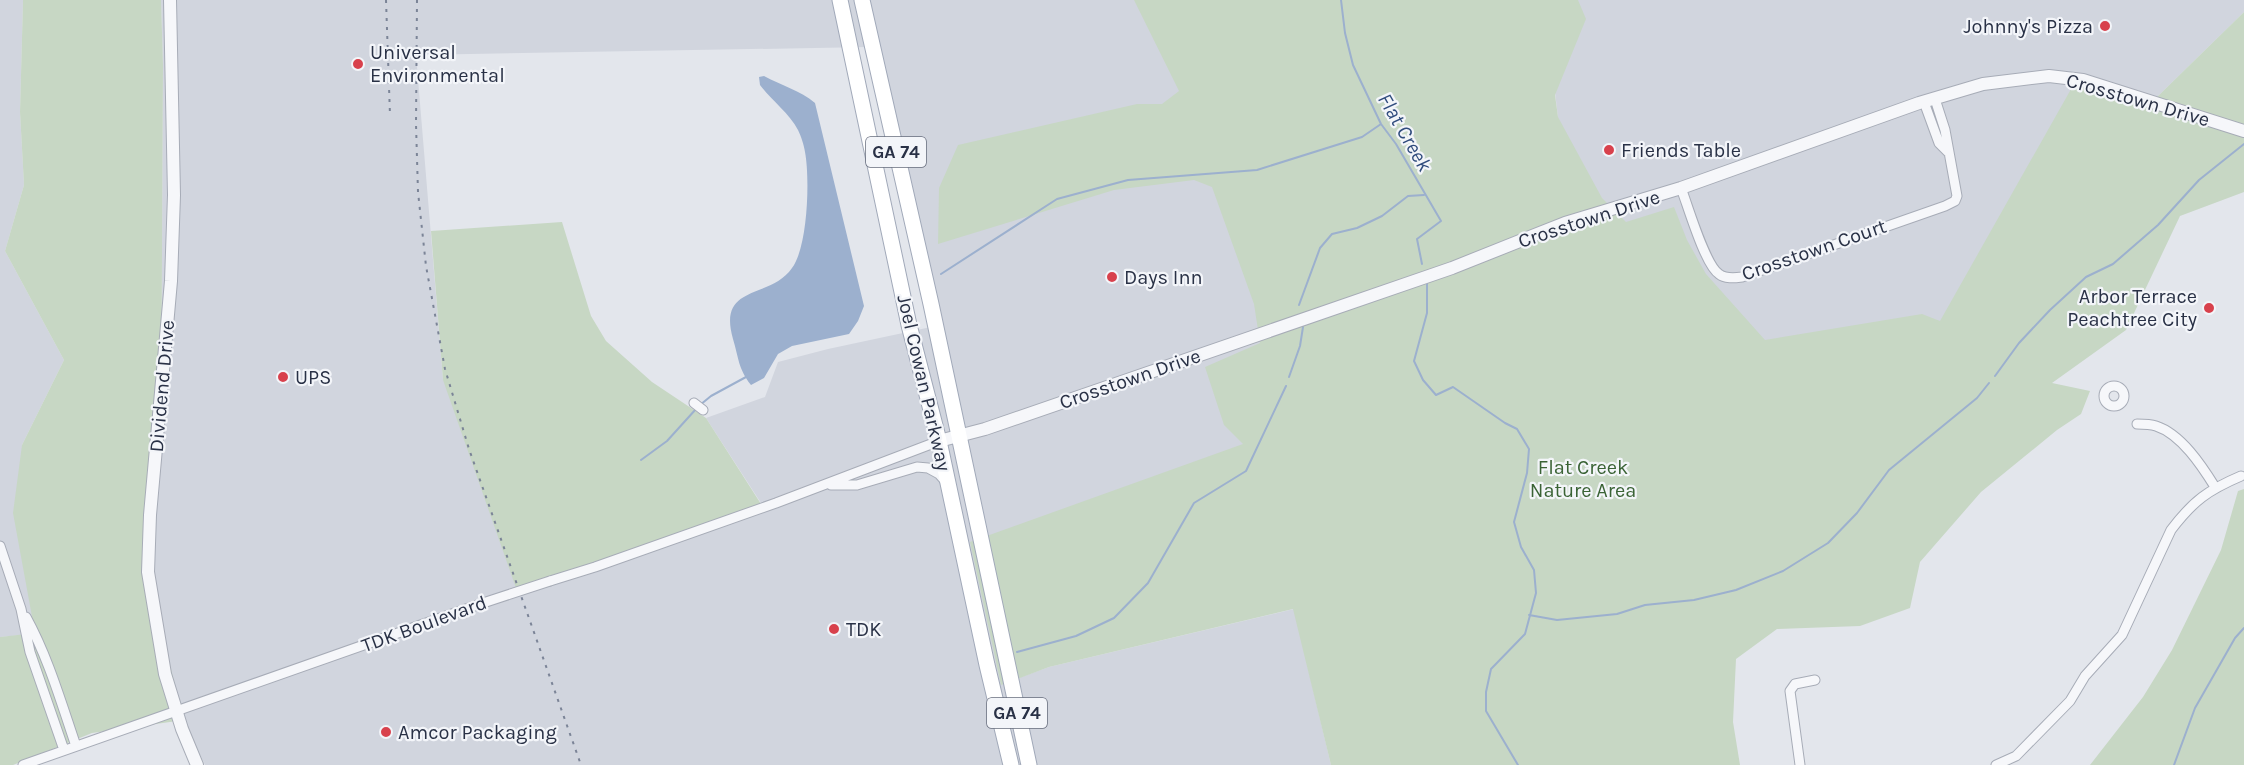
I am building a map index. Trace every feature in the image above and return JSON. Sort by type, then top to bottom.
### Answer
[{"type":"main road","name":"Joel Cowan Parkway","points":[[840,0],[909,325],[939,441],[1011,765]]},
{"type":"main road","name":"Joel Cowan Parkway","points":[[862,0],[931,304],[1029,765]]},
{"type":"street","name":"Dividend Drive","points":[[170,0],[174,195],[171,274],[150,515],[148,572],[161,653],[177,710],[197,765]]},
{"type":"street","name":"Crosstown Drive","points":[[939,441],[985,429],[1452,268],[1565,223],[1681,188],[1929,100],[1983,84],[2018,78],[2083,80],[2244,131]]},
{"type":"street","name":"Crosstown Court","points":[[1681,188],[1709,262],[1719,274],[1730,278],[1742,277],[1955,201],[1957,196],[1945,130],[1929,100]]},
{"type":"street","points":[[694,403],[704,410]]},
{"type":"street","points":[[2137,424],[2156,426],[2166,430],[2192,453],[2215,487]]},
{"type":"street","name":"TDK Boulevard","points":[[23,765],[483,603],[627,556],[939,441]]},
{"type":"street","name":"TDK Boulevard","points":[[825,484],[857,485],[917,467],[928,468],[939,474],[949,485]]},
{"type":"street","points":[[1996,765],[2016,756],[2070,701],[2085,676],[2122,635],[2171,530],[2193,504],[2215,487],[2241,476]]},
{"type":"street","points":[[0,546],[21,609],[30,652],[64,750]]},
{"type":"street","points":[[21,609],[35,634],[76,746]]},
{"type":"street","points":[[1800,765],[1790,691],[1795,684],[1815,680]]},
{"type":"shaded area","points":[[0,0],[23,0],[20,112],[24,185],[5,251],[64,360],[22,445],[35,634],[0,637]]},
{"type":"shaded area","points":[[161,0],[1148,0],[1302,423],[1002,684],[1049,667],[1294,609],[1331,765],[205,765],[184,720],[149,582],[161,442],[163,65]],"holes":[[[868,47],[931,327],[778,362],[765,397],[706,418],[761,503],[443,380],[416,55]]]},
{"type":"shaded area","points":[[1544,0],[2244,0],[2244,12],[2157,97],[1922,355],[1761,357],[1571,226]]},
{"type":"green space","points":[[23,0],[161,0],[163,65],[161,442],[149,582],[184,720],[92,733],[13,765],[0,765],[0,637],[35,633],[13,513],[22,445],[64,360],[5,251],[24,185],[20,112]]},
{"type":"green space","name":"Flat Creek Nature Area","points":[[1134,0],[1578,0],[1586,19],[1555,95],[1558,117],[1602,198],[1626,222],[1674,207],[1687,240],[1706,274],[1765,340],[1922,314],[1940,321],[2075,82],[2157,97],[2244,12],[2244,192],[2180,216],[2126,330],[2052,383],[2090,391],[2081,414],[2057,430],[1981,492],[1920,562],[1910,608],[1860,626],[1777,629],[1736,659],[1733,722],[1740,765],[1331,765],[1293,609],[1049,667],[1001,685],[970,542],[1243,444],[1224,425],[1205,367],[1260,343],[1254,304],[1212,187],[1194,180],[1114,190],[938,244],[939,188],[958,145],[1137,104],[1162,104],[1179,91]]},
{"type":"green space","points":[[562,222],[591,316],[606,341],[652,382],[706,418],[761,504],[517,591],[443,380],[431,231]]},
{"type":"green space","points":[[2244,489],[2244,765],[2090,765],[2143,697],[2172,650],[2221,550],[2238,491]]},
{"type":"water","points":[[764,76],[797,91],[815,103],[864,306],[849,334],[792,346],[778,354],[764,378],[751,385],[741,368],[733,339],[730,321],[732,309],[739,300],[771,285],[792,268],[801,245],[807,195],[805,149],[798,130],[790,118],[760,85],[759,77]]},
{"type":"waterway","name":"Flat Creek","points":[[1341,0],[1345,33],[1353,65],[1381,124],[1396,144],[1441,221],[1417,239],[1422,264]]},
{"type":"waterway","points":[[941,274],[1057,199],[1128,180],[1257,170],[1362,137],[1381,124]]},
{"type":"waterway","points":[[1995,376],[2019,343],[2050,310],[2086,277],[2113,264],[2158,225],[2199,180],[2244,144]]},
{"type":"waterway","points":[[1299,305],[1320,248],[1332,234],[1357,228],[1382,216],[1408,196],[1424,195]]},
{"type":"waterway","name":"Flat Creek","points":[[1427,282],[1427,313],[1414,361],[1423,380],[1436,395],[1453,387],[1517,429],[1529,449],[1527,473],[1514,522],[1521,547],[1534,570],[1536,593],[1525,634],[1491,669],[1486,692],[1486,711],[1518,765]]},
{"type":"waterway","points":[[1289,377],[1300,346],[1303,327]]},
{"type":"waterway","points":[[700,405],[711,396],[746,377]]},
{"type":"waterway","points":[[1529,615],[1557,620],[1617,614],[1645,605],[1694,600],[1736,590],[1783,571],[1828,543],[1857,513],[1889,470],[1977,398],[1989,383]]},
{"type":"waterway","points":[[1017,652],[1076,636],[1114,618],[1148,583],[1194,503],[1246,471],[1286,386]]},
{"type":"waterway","points":[[641,460],[667,441],[696,409]]},
{"type":"waterway","points":[[2174,765],[2195,708],[2235,638],[2244,628]]},
{"type":"railway","points":[[386,0],[390,115]]},
{"type":"railway","points":[[417,0],[418,192],[426,266],[445,369],[469,449],[581,765]]},
{"type":"place","name":"Johnny's Pizza","points":[[2105,26]]},
{"type":"place","name":"Universal Environmental","points":[[358,64]]},
{"type":"place","name":"Friends Table","points":[[1609,150]]},
{"type":"place","name":"Days Inn","points":[[1112,277]]},
{"type":"place","name":"Arbor Terrace Peachtree City","points":[[2209,308]]},
{"type":"place","name":"UPS","points":[[283,377]]},
{"type":"place","name":"TDK","points":[[834,629]]},
{"type":"place","name":"Amcor Packaging","points":[[386,732]]}]
